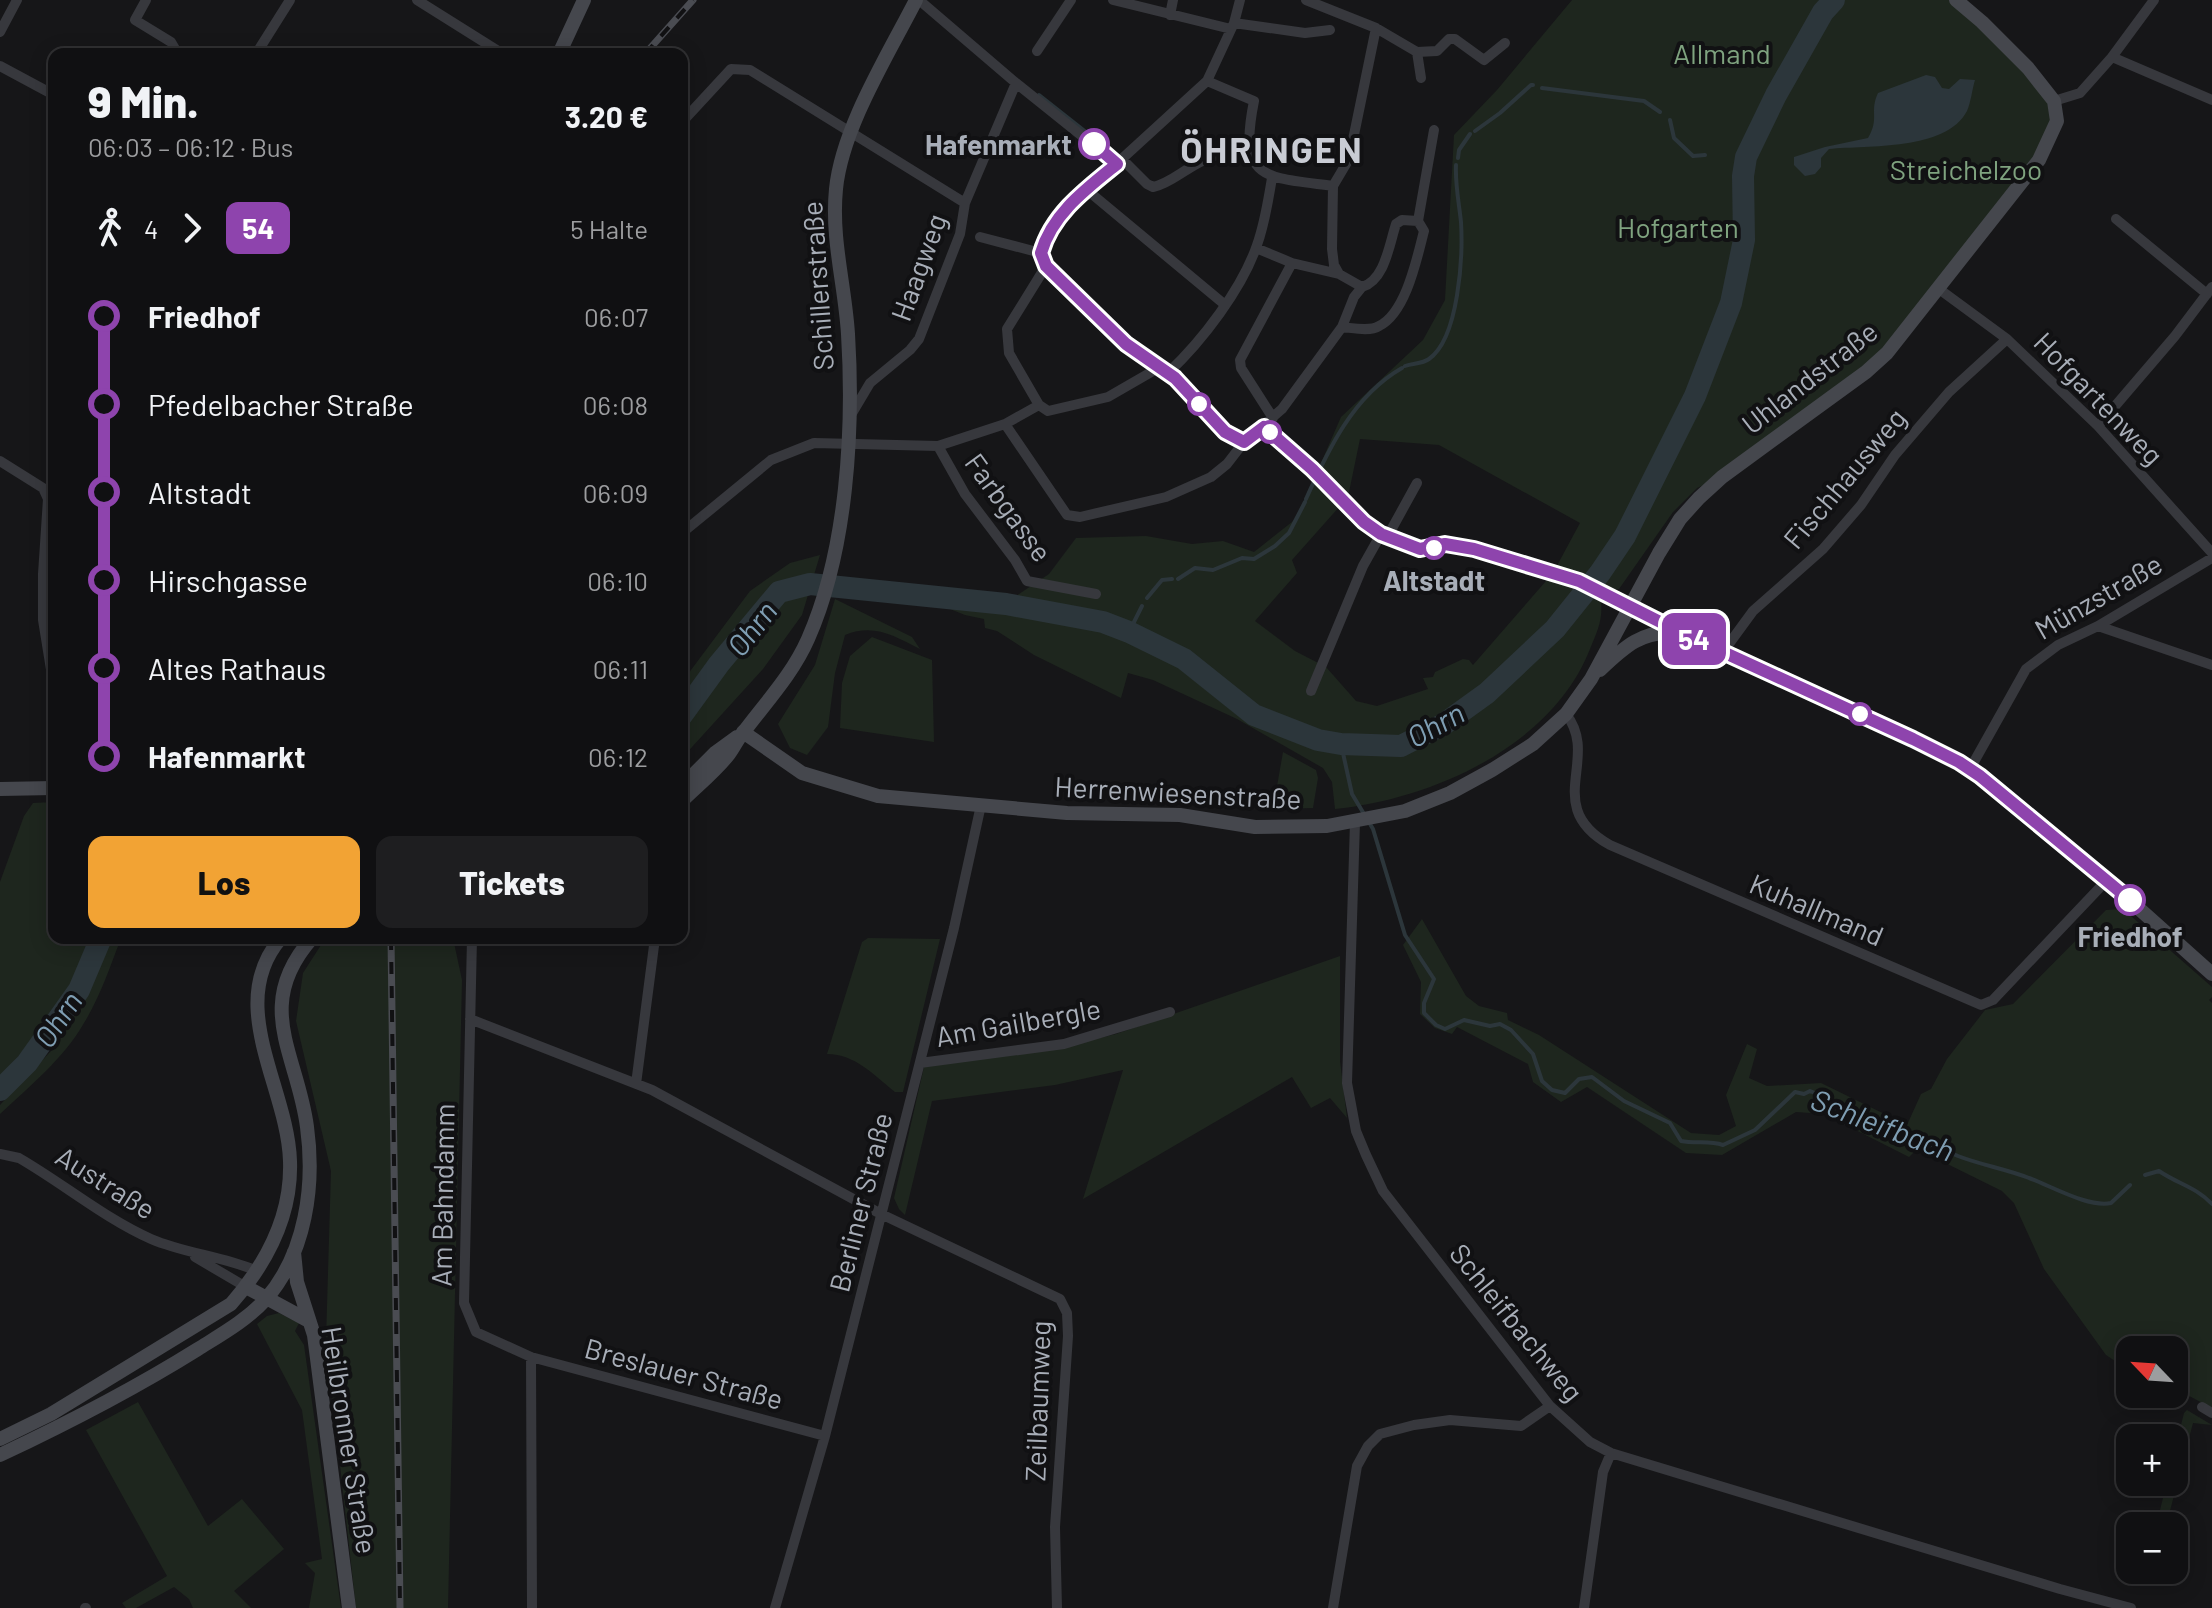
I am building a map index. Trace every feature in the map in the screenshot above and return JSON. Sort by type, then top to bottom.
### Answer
[{"type":"main road","points":[[562,48],[584,0]]},
{"type":"main road","name":"Schillerstraße","points":[[849,443],[848,336],[835,230],[836,188],[851,130],[918,0]]},
{"type":"main road","points":[[1956,0],[2028,68],[2054,101]]},
{"type":"main road","name":"Uhlandstraße","points":[[1629,605],[1666,542],[1699,498],[1722,477],[1866,372],[1887,353],[2039,160],[2057,121],[2054,101]]},
{"type":"main road","points":[[688,795],[728,756],[798,658],[823,602],[833,561],[849,443]]},
{"type":"main road","points":[[1629,605],[1970,769],[2107,880],[2212,974]]},
{"type":"main road","name":"Herrenwiesenstraße","points":[[743,732],[802,773],[878,796],[1089,814],[1180,815],[1255,827],[1327,826],[1405,811],[1450,793],[1533,744],[1566,714],[1591,679],[1629,605]]},
{"type":"main road","points":[[1591,679],[1624,647],[1648,634],[1666,632],[1688,636]]},
{"type":"main road","points":[[728,756],[742,748],[760,745],[757,728],[760,712]]},
{"type":"main road","points":[[688,780],[715,753],[743,732]]},
{"type":"main road","points":[[0,789],[48,788]]},
{"type":"main road","points":[[0,1439],[7,1432],[51,1414],[231,1304],[257,1271],[281,1227],[288,1195],[290,1160],[286,1130],[257,1010],[258,988],[265,964],[277,944]]},
{"type":"main road","points":[[0,1455],[78,1419],[171,1366],[250,1315],[268,1297],[278,1281],[294,1252],[310,1194],[307,1126],[283,1036],[280,1002],[287,978],[307,944]]},
{"type":"main road","points":[[294,1252],[309,1321]]},
{"type":"main road","points":[[257,1271],[278,1281],[302,1299]]},
{"type":"main road","name":"Heilbronner Straße","points":[[246,1287],[309,1321],[314,1335],[349,1608]]},
{"type":"street","points":[[0,32],[17,0]]},
{"type":"street","points":[[146,0],[135,20],[171,42],[174,48]]},
{"type":"street","points":[[260,48],[290,0]]},
{"type":"street","points":[[417,0],[493,48]]},
{"type":"street","points":[[918,0],[1016,83],[1147,184],[1159,186],[1211,156],[1248,149]]},
{"type":"street","points":[[1037,51],[1071,0]]},
{"type":"street","points":[[1113,0],[1170,15],[1232,26],[1305,33],[1330,30]]},
{"type":"street","points":[[1170,15],[1173,0]]},
{"type":"street","points":[[1240,0],[1232,26],[1207,81],[1055,220],[1041,253],[1046,266],[1126,344],[1164,370],[1225,432],[1244,442]]},
{"type":"street","points":[[1307,0],[1376,28],[1417,52],[1437,51],[1449,39],[1455,39],[1484,60],[1505,43]]},
{"type":"street","points":[[2054,101],[2080,93],[2112,57],[2154,0]]},
{"type":"street","points":[[1339,274],[1332,249],[1333,186],[1349,159],[1376,28]]},
{"type":"street","points":[[1417,52],[1421,78]]},
{"type":"street","points":[[2112,57],[2212,100]]},
{"type":"street","points":[[0,66],[48,92]]},
{"type":"street","name":"Haagweg","points":[[688,115],[723,75],[738,68],[761,75],[965,203]]},
{"type":"street","points":[[1207,81],[1254,101],[1248,149],[1257,166],[1272,178],[1333,186]]},
{"type":"street","name":"Haagweg","points":[[849,417],[870,383],[919,339],[960,234],[965,203],[1016,83]]},
{"type":"street","points":[[1342,327],[1372,329],[1393,314],[1416,262],[1424,231],[1418,221],[1434,130]]},
{"type":"street","points":[[1046,266],[1007,329],[1009,353],[1039,405],[1048,411],[1108,397],[1164,370],[1185,356],[1244,276],[1264,224],[1272,178]]},
{"type":"street","points":[[1087,190],[1224,304]]},
{"type":"street","points":[[2098,426],[2210,290],[2116,219]]},
{"type":"street","points":[[1005,424],[1067,515],[1080,517],[1166,497],[1211,477],[1227,464],[1244,442],[1273,418],[1306,378],[1342,327],[1354,297],[1380,272],[1396,224],[1402,220],[1418,221]]},
{"type":"street","points":[[980,237],[1041,253]]},
{"type":"street","points":[[1256,248],[1292,263],[1339,274],[1362,287]]},
{"type":"street","points":[[1273,418],[1241,368],[1240,360],[1292,263]]},
{"type":"street","name":"Hofgartenweg","points":[[1939,289],[2007,339],[2098,426],[2212,556]]},
{"type":"street","name":"Fischhausweg","points":[[1723,652],[1753,611],[1833,538],[1861,505],[1895,455],[1949,392],[2007,339]]},
{"type":"street","points":[[688,528],[771,460],[814,443],[938,446],[1005,424],[1039,405]]},
{"type":"street","points":[[1264,427],[1317,473],[1364,522],[1381,534],[1420,549],[1445,544],[1474,549],[1579,581],[1629,605]]},
{"type":"street","name":"Farbgasse","points":[[938,446],[965,494],[1015,560],[1027,581],[1096,594]]},
{"type":"street","points":[[0,461],[43,488],[48,499]]},
{"type":"street","points":[[1311,691],[1351,591],[1381,534],[1390,532],[1417,483]]},
{"type":"street","name":"Münzstraße","points":[[1970,769],[2026,669],[2058,645],[2098,626],[2212,556]]},
{"type":"street","points":[[48,574],[43,620],[48,651]]},
{"type":"street","points":[[2098,626],[2212,665]]},
{"type":"street","name":"Kuhallmand","points":[[1566,714],[1575,725],[1578,747],[1574,799],[1580,818],[1592,835],[1981,1005],[1993,1000],[2107,880]]},
{"type":"street","name":"Berliner Straße","points":[[775,1608],[825,1436],[920,1063],[981,805]]},
{"type":"street","name":"Schleifbachweg","points":[[1358,821],[1347,1057],[1347,1083],[1356,1131],[1383,1191],[1550,1406],[1590,1442],[1611,1453],[2131,1608]]},
{"type":"street","name":"Am Bahndamm","points":[[472,944],[464,1303],[476,1332],[531,1357]]},
{"type":"street","points":[[636,1084],[654,944]]},
{"type":"street","name":"Am Gailbergle","points":[[920,1063],[1064,1044],[1170,1012]]},
{"type":"street","name":"Zeilbaumweg","points":[[470,1019],[636,1084],[881,1214],[1060,1299],[1067,1313],[1068,1336],[1055,1527],[1057,1608]]},
{"type":"street","name":"Austraße","points":[[0,1154],[19,1158],[123,1225],[151,1239],[186,1252],[239,1263],[257,1271]]},
{"type":"street","name":"Austraße","points":[[186,1252],[246,1287]]},
{"type":"street","points":[[531,1357],[532,1608]]},
{"type":"street","name":"Breslauer Straße","points":[[531,1357],[825,1436]]},
{"type":"street","points":[[1333,1608],[1357,1466],[1368,1446],[1380,1434],[1450,1420],[1521,1426],[1550,1406]]},
{"type":"street","points":[[2202,1407],[2212,1413]]},
{"type":"street","points":[[1584,1608],[1603,1472],[1611,1453]]},
{"type":"green space","name":"Hofgarten","points":[[1572,0],[1961,0],[2054,101],[2053,134],[1906,332],[1722,477],[1697,488],[1673,512],[1619,589],[1609,591],[1557,576],[1601,602],[1597,631],[1572,683],[1548,714],[1518,740],[1485,762],[1449,780],[1373,803],[1335,809],[1332,782],[1323,768],[1237,719],[1153,680],[1128,673],[1121,698],[1034,655],[997,631],[985,628],[984,619],[940,605],[944,592],[1013,598],[1049,574],[1076,538],[1146,536],[1192,544],[1223,541],[1254,552],[1297,518],[1341,417],[1423,340],[1445,300],[1454,135],[1497,90]],"holes":[[[1360,439],[1439,445],[1580,523],[1553,573],[1473,665],[1463,659],[1435,672],[1433,677],[1423,678],[1428,689],[1377,706],[1356,701],[1326,667],[1295,651],[1255,621],[1297,573],[1292,560],[1348,497]]]},
{"type":"green space","points":[[820,555],[802,615],[763,669],[688,751],[688,674],[750,591],[790,563]]},
{"type":"green space","points":[[835,599],[912,637],[920,649],[875,631],[845,635],[835,673],[828,727],[807,755],[790,748],[778,724],[815,665]]},
{"type":"green space","points":[[872,637],[932,660],[934,742],[840,728],[842,683],[850,656]]},
{"type":"green space","points":[[1283,752],[1316,770],[1318,778],[1313,808],[1273,809]]},
{"type":"green space","points":[[48,802],[48,944],[94,944],[68,1000],[0,1077],[0,882],[24,816],[33,803]]},
{"type":"green space","points":[[2123,909],[2212,987],[2209,1000],[2212,1003],[2212,1408],[2188,1395],[2188,1336],[2116,1336],[2116,1362],[2106,1355],[2044,1269],[2014,1203],[2002,1191],[1917,1149],[1909,1157],[1824,1114],[1796,1112],[1722,1155],[1686,1153],[1587,1087],[1561,1102],[1533,1082],[1528,1064],[1457,1027],[1452,1034],[1435,1028],[1420,1014],[1421,982],[1403,945],[1422,919],[1466,996],[1479,1006],[1507,1013],[1508,1020],[1539,1035],[1691,1133],[1719,1135],[1736,1126],[1726,1095],[1747,1044],[1757,1049],[1749,1078],[1767,1086],[1821,1083],[1907,1125],[1921,1094],[1931,1089],[1947,1059],[1985,1010],[2013,1004],[2106,910]]},
{"type":"green space","points":[[868,938],[940,939],[903,1092],[895,1092],[855,1062],[827,1054],[862,942]]},
{"type":"green space","points":[[109,944],[119,944],[100,992],[76,1036],[46,1071],[0,1114],[0,1105],[52,1050],[88,994]]},
{"type":"green space","points":[[454,944],[462,980],[448,1608],[356,1608],[326,1340],[331,1171],[296,1021],[303,973],[321,945]]},
{"type":"green space","points":[[1340,956],[1340,1061],[1347,1118],[1330,1098],[1311,1108],[1292,1077],[1083,1199],[1123,1070],[1055,1085],[932,1101],[905,1215],[899,1209],[894,1198],[924,1067],[1063,1047],[1116,1034]]},
{"type":"green space","points":[[279,1313],[299,1323],[295,1331],[304,1345],[341,1608],[309,1608],[315,1573],[305,1563],[322,1559],[302,1410],[257,1324],[267,1316]]},
{"type":"green space","points":[[138,1402],[208,1526],[242,1499],[284,1549],[234,1591],[251,1608],[193,1608],[189,1599],[174,1587],[136,1608],[126,1608],[122,1603],[167,1576],[86,1430]]},
{"type":"green space","points":[[2187,1410],[2212,1425],[2193,1423],[2188,1442],[2188,1424],[2181,1424]]},
{"type":"green space","points":[[2164,1496],[2174,1496],[2170,1512],[2160,1512]]},
{"type":"shaded area","points":[[1926,75],[1935,77],[1942,88],[1949,89],[1960,79],[1975,80],[1970,104],[1957,124],[1924,140],[1905,144],[1829,149],[1821,158],[1821,167],[1815,174],[1805,176],[1794,165],[1794,157],[1868,138],[1878,93]]},
{"type":"waterway","name":"Ohrn","points":[[688,707],[779,592],[810,584],[1006,604],[1103,622],[1184,659],[1254,715],[1318,740],[1401,746],[1444,724],[1487,693],[1555,629],[1625,536],[1695,396],[1731,303],[1744,240],[1743,176],[1746,157],[1776,95],[1823,12],[1834,0]]},
{"type":"waterway","points":[[1475,131],[1533,85]]},
{"type":"waterway","points":[[1542,88],[1644,101],[1660,112]]},
{"type":"waterway","points":[[1039,95],[1091,136]]},
{"type":"waterway","points":[[1670,120],[1674,138],[1693,156],[1705,155]]},
{"type":"waterway","points":[[1458,158],[1459,150],[1470,134]]},
{"type":"waterway","points":[[1405,366],[1429,359],[1447,334],[1453,315],[1461,255],[1456,165]]},
{"type":"waterway","points":[[1306,499],[1333,443],[1356,409],[1369,393],[1402,368]]},
{"type":"waterway","points":[[1178,579],[1195,568],[1213,570],[1242,558],[1254,559],[1289,533],[1305,502]]},
{"type":"waterway","points":[[1147,598],[1162,580],[1172,579]]},
{"type":"waterway","points":[[1129,632],[1142,606]]},
{"type":"waterway","name":"Schleifbach","points":[[1341,744],[1352,794],[1373,829],[1405,935],[1434,979],[1424,1003],[1424,1013],[1445,1029],[1464,1020],[1490,1026],[1500,1024],[1511,1030],[1533,1054],[1542,1081],[1552,1090],[1565,1093],[1579,1079],[1592,1077],[1624,1101],[1670,1123],[1681,1141],[1723,1145],[1755,1130],[1795,1092],[1804,1094],[1810,1091],[1958,1156],[2020,1175],[2081,1199],[2111,1203],[2130,1185]]},
{"type":"waterway","name":"Ohrn","points":[[0,1090],[27,1063],[79,990],[98,944]]},
{"type":"waterway","name":"Schleifbach","points":[[2145,1175],[2159,1171],[2212,1204]]},
{"type":"railway","points":[[650,48],[693,0]]},
{"type":"railway","points":[[391,944],[400,1608]]},
{"type":"bus line","name":"54","points":[[1094,144],[1117,164],[1072,203],[1050,227],[1041,253],[1046,266],[1126,344],[1175,378],[1225,432],[1244,442],[1264,427],[1312,469],[1364,522],[1381,534],[1425,550],[1445,544],[1474,549],[1579,581],[1688,636],[1959,762],[2130,900]]},
{"type":"place","name":"Hafenmarkt","points":[[1094,144]]},
{"type":"place","name":"Altstadt","points":[[1434,548]]},
{"type":"place","name":"Friedhof","points":[[2130,900]]},
{"type":"district","name":"ÖHRINGEN","points":[[1272,148]]},
{"type":"park label","name":"Allmand","points":[[1722,53]]},
{"type":"park label","name":"Streichelzoo","points":[[1966,169]]}]
